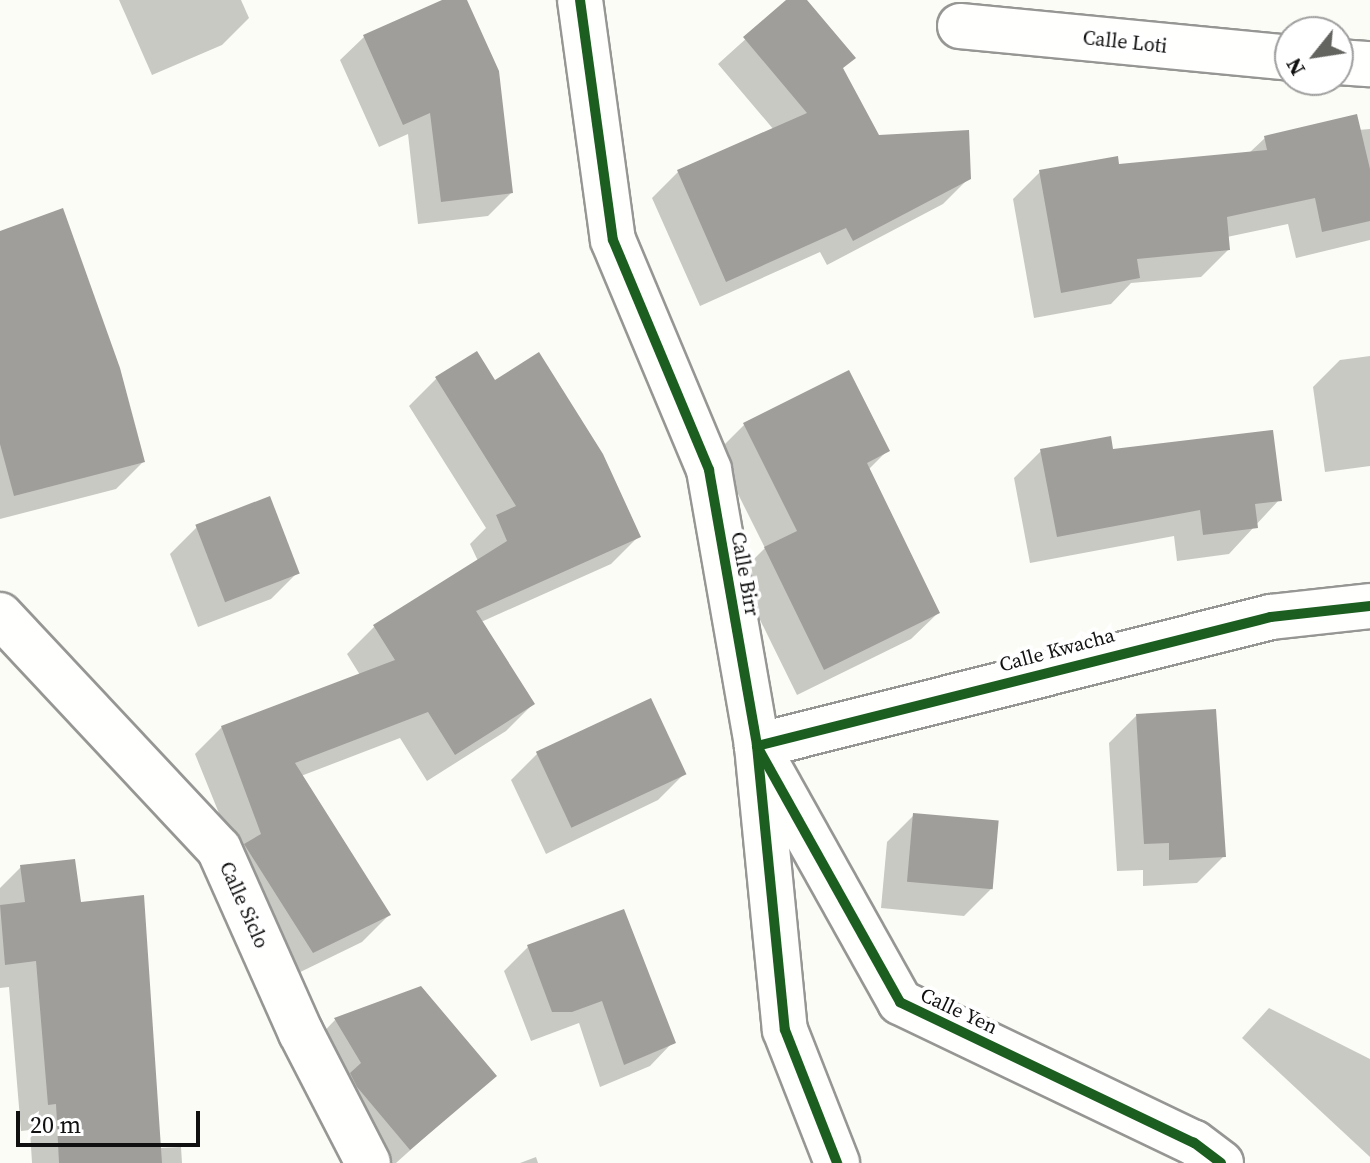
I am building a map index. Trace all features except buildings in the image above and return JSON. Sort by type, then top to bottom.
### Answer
[{"type":"street","name":"Calle Birr","points":[[580,0],[613,240],[709,470],[757,746],[785,1030],[837,1163]]},
{"type":"street","name":"Calle Loti","points":[[960,26],[1274,56]]},
{"type":"street","name":"Calle Kwacha","points":[[757,746],[1255,620],[1370,606]]},
{"type":"street","name":"Calle Siclo","points":[[0,615],[219,849],[301,1033],[368,1163]]},
{"type":"street","name":"Calle Yen","points":[[757,746],[900,1002],[1194,1143],[1221,1163]]},
{"type":"cycle path","points":[[580,0],[613,240],[709,470],[757,746],[785,1030],[837,1163]]},
{"type":"cycle path","points":[[1221,1163],[1194,1143],[900,1002],[757,746],[1271,617],[1370,606]]}]
